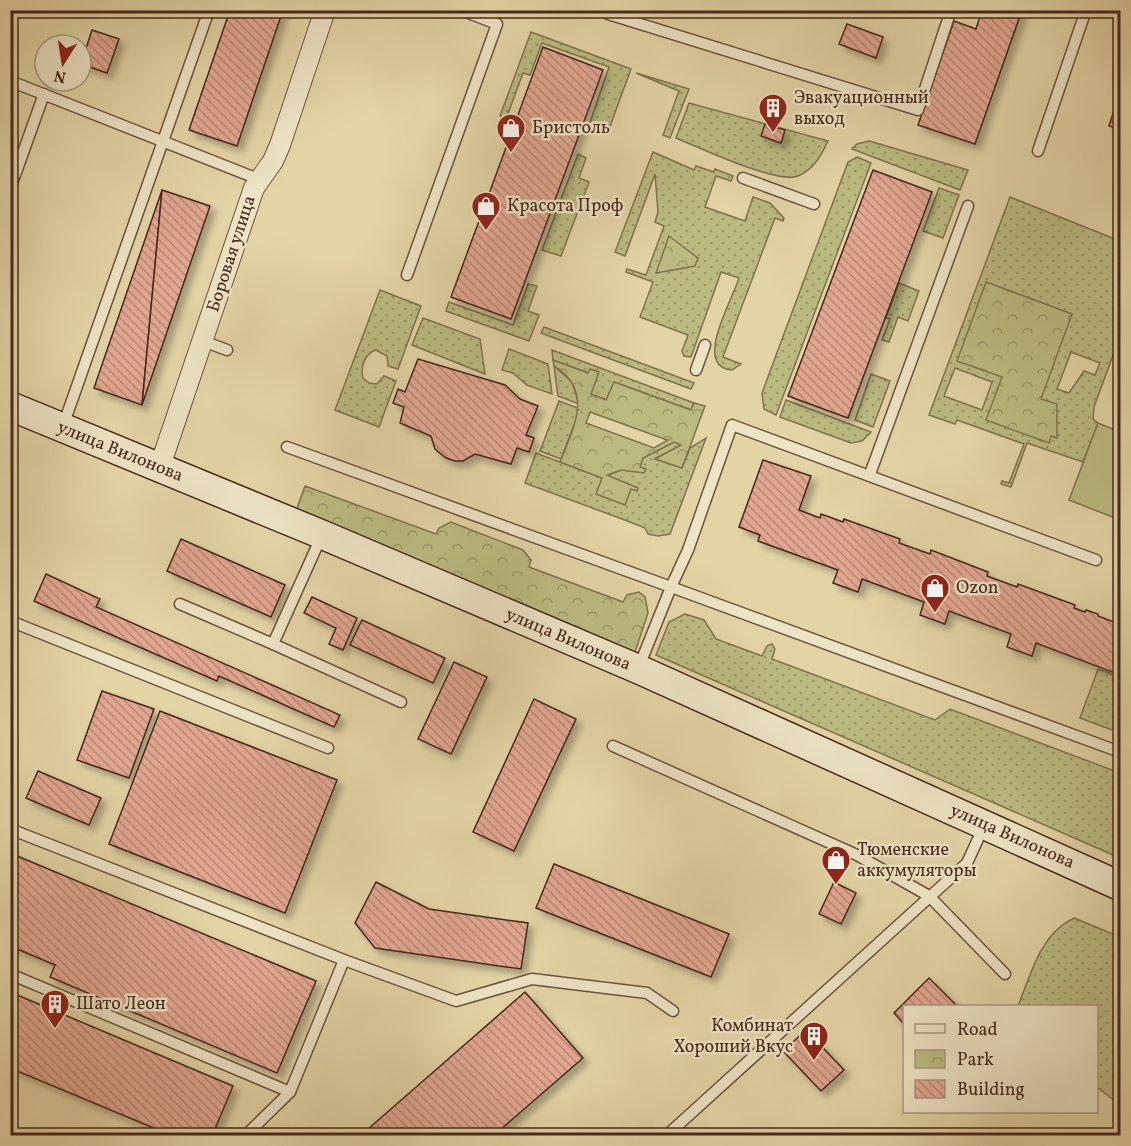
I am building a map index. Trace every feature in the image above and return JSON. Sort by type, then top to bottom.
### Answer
[{"type":"street","name":"Боровая улица","points":[[159,469],[258,179],[273,161],[280,145],[325,10]]},
{"type":"street","name":"улица Вилонова","points":[[10,406],[323,535],[638,669],[1120,886]]},
{"type":"lane","points":[[62,429],[209,10]]},
{"type":"lane","points":[[407,275],[498,24],[461,10]]},
{"type":"lane","points":[[609,10],[608,14],[918,110],[951,10]]},
{"type":"lane","points":[[1038,151],[1086,10]]},
{"type":"lane","points":[[10,81],[258,179]]},
{"type":"lane","points":[[10,189],[44,94]]},
{"type":"lane","points":[[743,178],[814,204]]},
{"type":"lane","points":[[870,474],[968,206]]},
{"type":"lane","points":[[203,341],[227,350]]},
{"type":"lane","points":[[696,370],[705,345]]},
{"type":"lane","points":[[638,669],[688,550],[732,425],[870,474],[1096,560]]},
{"type":"lane","points":[[287,447],[1120,752]]},
{"type":"lane","points":[[273,644],[323,535]]},
{"type":"lane","points":[[180,604],[401,702]]},
{"type":"lane","points":[[10,621],[328,748]]},
{"type":"lane","points":[[613,746],[857,855],[929,896],[1005,974]]},
{"type":"lane","points":[[666,1136],[967,863],[985,824]]},
{"type":"lane","points":[[10,829],[344,960],[456,1001],[532,979],[647,993],[673,1011]]},
{"type":"lane","points":[[245,1136],[290,1092],[344,960]]},
{"type":"lane","points":[[10,974],[290,1092]]},
{"type":"green space","points":[[531,32],[631,69],[609,129],[590,122],[609,67],[542,43],[530,75],[523,73],[506,119],[500,116]]},
{"type":"green space","points":[[636,73],[689,89],[670,138],[663,135],[679,91]]},
{"type":"green space","points":[[689,103],[828,141],[816,162],[804,173],[787,177],[773,175],[738,164],[676,138]]},
{"type":"green space","points":[[869,141],[968,170],[960,190],[852,149],[857,144]]},
{"type":"green space","points":[[653,152],[694,170],[696,166],[714,172],[715,169],[733,176],[731,181],[716,176],[705,207],[745,221],[753,197],[770,203],[784,218],[783,221],[775,218],[723,357],[741,364],[732,370],[721,366],[715,357],[715,345],[718,331],[739,278],[721,272],[691,357],[684,356],[682,351],[688,335],[640,317],[653,282],[626,272],[627,269],[646,275],[664,226],[655,222],[658,212],[655,174],[625,256],[615,252]]},
{"type":"green space","points":[[578,154],[586,158],[579,178],[589,182],[561,256],[542,250]]},
{"type":"green space","points":[[857,157],[871,163],[776,415],[764,409],[762,393],[848,162]]},
{"type":"green space","points":[[939,188],[959,195],[943,238],[923,231]]},
{"type":"green space","points":[[1010,197],[1120,241],[1120,336],[1094,407],[1093,419],[1098,423],[1083,462],[1027,443],[1011,487],[1001,484],[1002,481],[1009,483],[1024,444],[957,420],[955,424],[929,415]],"holes":[[[1071,352],[1100,363],[1095,375],[1084,371],[1069,393],[1057,389]],[[955,368],[992,382],[982,410],[944,396]]]},
{"type":"green space","points":[[669,236],[698,258],[695,266],[656,273]]},
{"type":"green space","points":[[986,282],[1072,314],[1041,399],[1057,404],[1057,438],[1051,436],[1049,443],[986,420],[1002,377],[957,361]]},
{"type":"green space","points":[[899,283],[919,291],[908,321],[898,317],[889,342],[882,340],[890,319],[886,318]]},
{"type":"green space","points":[[528,284],[537,286],[528,311],[539,315],[529,341],[446,311],[449,302],[513,325]]},
{"type":"green space","points":[[380,290],[421,306],[398,369],[388,366],[387,356],[376,350],[364,361],[363,378],[369,383],[377,384],[384,376],[396,381],[379,427],[335,410]]},
{"type":"green space","points":[[423,318],[480,339],[485,374],[412,345]]},
{"type":"green space","points":[[544,327],[694,383],[691,389],[541,333]]},
{"type":"green space","points":[[509,349],[548,364],[552,394],[527,385],[513,373],[502,370]]},
{"type":"green space","points":[[552,350],[694,403],[691,410],[614,382],[607,400],[590,394],[589,373],[553,360]]},
{"type":"green space","points":[[553,360],[588,373],[590,369],[599,372],[591,394],[606,400],[614,382],[691,410],[694,403],[705,406],[682,468],[655,459],[681,445],[674,442],[643,458],[640,467],[646,469],[644,473],[621,470],[607,475],[638,488],[637,491],[631,489],[625,505],[596,494],[602,478],[560,462],[575,423],[577,398],[574,387],[554,366]],"holes":[[[590,412],[668,440],[654,448],[586,423]]]},
{"type":"green space","points":[[554,366],[572,382],[579,404],[558,396]]},
{"type":"green space","points":[[871,374],[890,381],[873,427],[855,420]]},
{"type":"green space","points":[[786,400],[871,432],[862,441],[851,443],[780,417]]},
{"type":"green space","points":[[559,401],[580,409],[561,459],[540,451]]},
{"type":"green space","points":[[1098,423],[1120,432],[1120,520],[1069,500]]},
{"type":"green space","points":[[706,438],[670,534],[658,536],[648,534],[645,528],[525,483],[536,453],[602,478],[621,470],[638,470],[643,458],[674,442],[682,445],[656,458],[682,468],[690,448]]},
{"type":"green space","points":[[305,486],[436,534],[439,528],[451,522],[523,550],[531,560],[529,567],[623,602],[627,595],[639,592],[645,597],[648,613],[635,652],[296,511]]},
{"type":"green space","points":[[685,614],[704,620],[716,639],[762,656],[767,646],[772,644],[775,649],[772,659],[935,720],[950,709],[1120,773],[1120,858],[656,655],[669,622]]},
{"type":"green space","points":[[1098,669],[1120,677],[1120,733],[1080,718]]},
{"type":"green space","points":[[1074,918],[1120,937],[1120,1105],[1098,1088],[1098,1005],[1018,1005],[1038,956],[1045,944],[1062,925]]},
{"type":"building","points":[[230,10],[283,10],[237,146],[189,130]]},
{"type":"building","points":[[982,10],[1022,10],[975,144],[918,125],[954,21],[976,29]]},
{"type":"building","points":[[847,24],[883,37],[876,58],[839,44]]},
{"type":"building","points":[[92,30],[119,39],[107,73],[93,68],[93,33],[91,33]]},
{"type":"building","points":[[543,47],[603,70],[511,319],[451,297]]},
{"type":"building","points":[[1120,92],[1120,129],[1109,126]]},
{"type":"building","name":"Эвакуационный выход","points":[[765,124],[785,130],[781,143],[761,136]]},
{"type":"building","points":[[873,170],[932,192],[848,418],[788,396]]},
{"type":"building","points":[[162,190],[142,405],[94,388]]},
{"type":"building","points":[[162,190],[210,206],[142,405]]},
{"type":"building","points":[[418,359],[505,385],[520,399],[538,406],[526,435],[534,438],[529,452],[517,448],[511,464],[475,454],[463,461],[455,461],[446,458],[435,449],[431,436],[400,423],[404,407],[393,403],[398,389],[405,392]]},
{"type":"building","points":[[763,460],[811,476],[799,510],[820,518],[821,514],[843,522],[844,519],[900,539],[899,543],[930,554],[931,550],[988,572],[987,576],[1017,587],[1018,584],[1075,605],[1074,608],[1098,614],[1098,616],[1119,624],[1120,620],[1120,675],[1036,643],[1032,656],[1007,647],[1011,634],[949,611],[945,624],[920,615],[924,602],[862,579],[858,592],[833,583],[838,570],[758,541],[760,535],[739,527]]},
{"type":"building","points":[[181,539],[285,585],[271,617],[167,571]]},
{"type":"building","points":[[46,574],[100,599],[96,607],[340,715],[334,727],[219,676],[217,681],[34,601]]},
{"type":"building","points":[[312,597],[357,618],[343,650],[329,644],[336,628],[304,613]]},
{"type":"building","points":[[362,620],[445,658],[433,683],[350,645]]},
{"type":"building","points":[[454,662],[487,677],[451,754],[418,739]]},
{"type":"building","points":[[102,691],[154,709],[129,778],[77,760]]},
{"type":"building","points":[[534,699],[576,719],[514,851],[473,832]]},
{"type":"building","points":[[160,711],[337,780],[285,913],[109,844]]},
{"type":"building","points":[[38,771],[101,798],[89,825],[26,798]]},
{"type":"building","points":[[10,853],[316,981],[277,1073],[50,977],[55,965],[10,946]]},
{"type":"building","points":[[554,864],[729,934],[711,977],[536,908]]},
{"type":"building","points":[[376,882],[429,909],[528,923],[521,969],[375,948],[355,923]]},
{"type":"building","points":[[834,882],[856,893],[841,924],[819,914]]},
{"type":"building","points":[[929,978],[956,1005],[903,1005],[903,1023],[894,1013]]},
{"type":"building","name":"Шато Леон","points":[[10,992],[233,1086],[212,1136],[173,1136],[10,1068]]},
{"type":"building","points":[[525,992],[583,1058],[493,1136],[360,1136]]},
{"type":"building","name":"Комбинат Хороший Вкус","points":[[806,1030],[844,1070],[821,1091],[783,1051]]},
{"type":"place","name":"Эвакуационный выход","points":[[773,134]]},
{"type":"place","name":"Бристоль","points":[[511,154]]},
{"type":"place","name":"Красота Проф","points":[[486,232]]},
{"type":"place","name":"Ozon","points":[[935,614]]},
{"type":"place","name":"Тюменские аккумуляторы","points":[[836,886]]},
{"type":"place","name":"Шато Леон","points":[[55,1030]]},
{"type":"place","name":"Комбинат Хороший Вкус","points":[[814,1062]]}]
